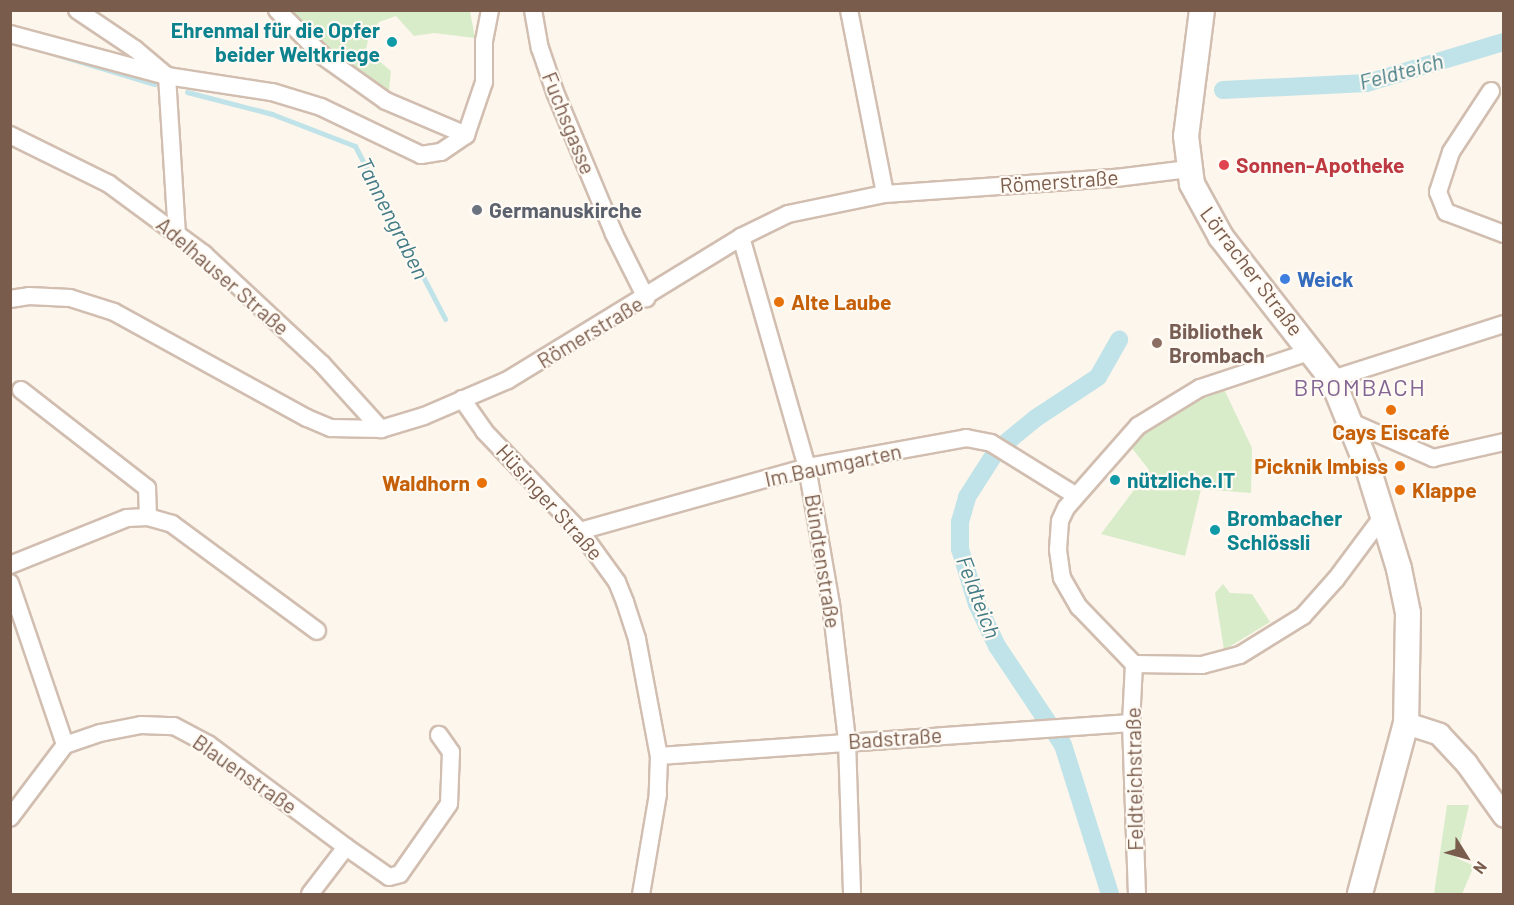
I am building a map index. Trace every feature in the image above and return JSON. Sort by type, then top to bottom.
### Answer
[{"type":"main road","name":"Lörracher Straße","points":[[1202,10],[1186,136],[1188,169],[1198,198],[1221,237],[1332,379],[1351,422],[1383,516],[1408,613],[1406,723],[1360,894]]},
{"type":"street","points":[[77,10],[135,49],[167,76],[177,234]]},
{"type":"street","points":[[277,10],[324,57],[386,101],[466,135]]},
{"type":"street","points":[[10,34],[167,76],[272,92],[321,107],[421,155],[441,152],[466,135],[484,82],[484,41],[490,10]]},
{"type":"street","name":"Fuchsgasse","points":[[533,10],[540,48],[555,92],[614,234],[646,298]]},
{"type":"street","points":[[849,10],[885,194]]},
{"type":"street","points":[[1491,91],[1451,152],[1438,192],[1446,212],[1503,234]]},
{"type":"street","name":"Adelhauser Straße","points":[[10,135],[110,184],[177,234],[314,356],[381,429]]},
{"type":"street","name":"Römerstraße","points":[[10,299],[28,296],[70,298],[114,312],[307,418],[331,428],[381,429],[462,399],[520,374],[741,237],[788,214],[885,194],[1116,178],[1188,169]]},
{"type":"street","name":"Bündtenstraße","points":[[741,237],[807,467],[831,604],[847,741],[852,894]]},
{"type":"street","points":[[1332,379],[1503,324]]},
{"type":"street","points":[[1312,351],[1224,379],[1178,399],[1138,426],[1075,495],[1060,521],[1058,550],[1062,578],[1079,607],[1134,664],[1202,665],[1240,655],[1303,616],[1336,579],[1383,516]]},
{"type":"street","points":[[21,390],[147,488],[148,517]]},
{"type":"street","name":"Hüsinger Straße","points":[[462,399],[484,431],[580,531],[613,575],[625,602],[639,649],[659,756],[658,794],[641,894]]},
{"type":"street","points":[[1351,422],[1433,458],[1503,442]]},
{"type":"street","name":"Im Baumgarten","points":[[580,531],[807,467],[966,438],[999,448],[1075,495]]},
{"type":"street","points":[[10,565],[127,518],[148,517],[181,530],[317,631]]},
{"type":"street","points":[[10,583],[65,746],[10,818]]},
{"type":"street","name":"Feldteichstraße","points":[[1134,664],[1131,723],[1137,894]]},
{"type":"street","name":"Badstraße","points":[[659,756],[847,741],[1131,723]]},
{"type":"street","points":[[1406,723],[1439,734],[1466,764],[1503,816]]},
{"type":"street","name":"Blauenstraße","points":[[65,746],[100,733],[141,725],[174,726],[208,744],[389,877],[400,874],[449,804],[451,752],[438,735]]},
{"type":"street","points":[[310,894],[346,847]]},
{"type":"green space","points":[[280,11],[470,11],[475,38],[434,33],[414,36],[396,16],[379,22],[369,35],[366,50],[391,71],[389,91],[363,79]]},
{"type":"green space","points":[[1223,387],[1252,448],[1251,493],[1201,489],[1185,556],[1101,534],[1149,470],[1128,443],[1162,414]]},
{"type":"green space","points":[[1223,584],[1230,593],[1252,594],[1270,622],[1224,650],[1215,593]]},
{"type":"green space","points":[[1447,805],[1469,805],[1457,858],[1474,866],[1462,894],[1434,894]]},
{"type":"waterway","name":"Feldteich","points":[[1223,90],[1367,83],[1504,42]]},
{"type":"waterway","name":"Tannengraben","points":[[52,53],[154,84]]},
{"type":"waterway","name":"Tannengraben","points":[[187,92],[272,114],[355,146],[445,319]]},
{"type":"waterway","name":"Feldteich","points":[[1110,894],[1063,745],[997,646],[977,604],[960,549],[960,522],[967,497],[997,450],[1036,418],[1098,377],[1119,340]]},
{"type":"place","name":"Ehrenmal für die Opfer beider Weltkriege","points":[[392,42]]},
{"type":"place","name":"Sonnen-Apotheke","points":[[1224,165]]},
{"type":"place","name":"Germanuskirche","points":[[477,210]]},
{"type":"place","name":"Weick","points":[[1285,279]]},
{"type":"place","name":"Alte Laube","points":[[779,302]]},
{"type":"place","name":"Bibliothek Brombach","points":[[1157,343]]},
{"type":"place","name":"Cays Eiscafé","points":[[1391,410]]},
{"type":"place","name":"Picknik Imbiss","points":[[1400,466]]},
{"type":"place","name":"nützliche.IT","points":[[1115,480]]},
{"type":"place","name":"Waldhorn","points":[[482,483]]},
{"type":"place","name":"Klappe","points":[[1400,490]]},
{"type":"place","name":"Brombacher Schlössli","points":[[1215,530]]},
{"type":"district","name":"BROMBACH","points":[[1360,387]]}]
